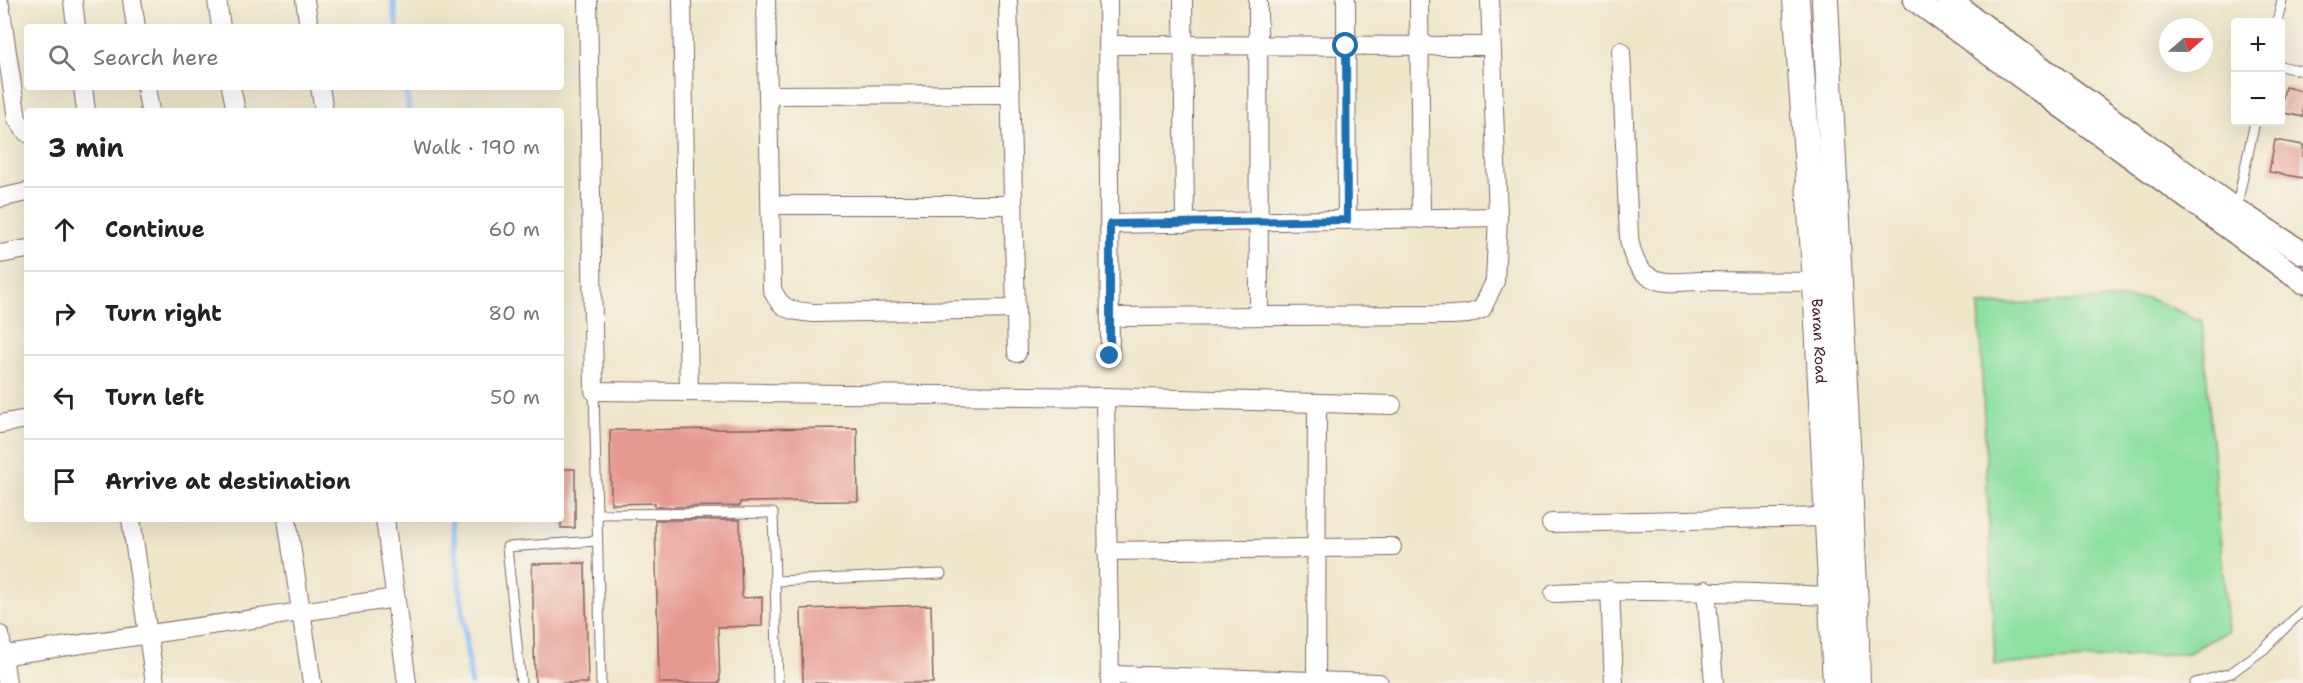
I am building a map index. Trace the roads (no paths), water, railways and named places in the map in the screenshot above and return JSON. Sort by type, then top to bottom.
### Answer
[{"type":"main road","name":"Baran Road","points":[[1796,0],[1816,282],[1836,683]]},
{"type":"main road","name":"Baran Road","points":[[1825,0],[1857,683]]},
{"type":"street","points":[[73,0],[76,24]]},
{"type":"street","points":[[132,0],[136,24]]},
{"type":"street","points":[[217,0],[221,24]]},
{"type":"street","points":[[305,0],[309,24]]},
{"type":"street","points":[[588,0],[594,391],[1105,397],[1392,405]]},
{"type":"street","points":[[682,0],[689,392]]},
{"type":"street","points":[[766,0],[772,289],[777,303],[791,310],[814,313],[1016,309]]},
{"type":"street","points":[[1008,0],[1017,353]]},
{"type":"street","points":[[1108,0],[1110,356]]},
{"type":"street","points":[[1183,0],[1185,223]]},
{"type":"street","points":[[1258,0],[1259,316]]},
{"type":"street","points":[[1346,0],[1347,220]]},
{"type":"street","points":[[1419,0],[1421,219]]},
{"type":"street","points":[[1110,317],[1451,315],[1468,314],[1482,309],[1495,281],[1498,217],[1490,0]]},
{"type":"street","points":[[1915,0],[2235,221],[2303,253]]},
{"type":"street","points":[[1948,0],[2235,221],[2303,282]]},
{"type":"street","points":[[1,17],[17,119],[24,129]]},
{"type":"street","points":[[1108,45],[1490,46]]},
{"type":"street","points":[[1621,51],[1629,238],[1632,255],[1641,270],[1654,279],[1669,283],[1696,281],[1816,282]]},
{"type":"street","points":[[83,90],[86,108]]},
{"type":"street","points":[[146,90],[150,108]]},
{"type":"street","points":[[232,90],[235,108]]},
{"type":"street","points":[[320,90],[324,108]]},
{"type":"street","points":[[768,94],[1010,94]]},
{"type":"street","points":[[0,198],[24,193]]},
{"type":"street","points":[[771,205],[1013,205]]},
{"type":"street","points":[[1110,224],[1498,217]]},
{"type":"street","points":[[0,254],[24,250]]},
{"type":"street","points":[[1105,397],[1110,679],[1379,683]]},
{"type":"street","points":[[1316,681],[1317,403]]},
{"type":"street","points":[[0,424],[24,419]]},
{"type":"street","points":[[1551,523],[1826,517]]},
{"type":"street","points":[[131,522],[155,683]]},
{"type":"street","points":[[287,522],[312,683]]},
{"type":"street","points":[[385,522],[407,683]]},
{"type":"street","points":[[1107,551],[1392,547]]},
{"type":"street","points":[[1706,590],[1714,683]]},
{"type":"street","points":[[1554,593],[1706,590],[1831,596]]},
{"type":"street","points":[[1610,591],[1614,683]]},
{"type":"street","points":[[2,656],[396,598]]},
{"type":"street","points":[[0,635],[7,683]]},
{"type":"lane","points":[[2278,18],[2282,0]]},
{"type":"lane","points":[[2285,67],[2303,71]]},
{"type":"lane","points":[[2235,221],[2254,126]]},
{"type":"lane","points":[[594,391],[601,683]]},
{"type":"lane","points":[[596,513],[773,513],[778,683]]},
{"type":"lane","points":[[521,683],[507,547],[596,541]]},
{"type":"lane","points":[[775,581],[941,574]]},
{"type":"lane","points":[[2195,683],[2230,673],[2264,649],[2303,610]]},
{"type":"waterway","points":[[393,0],[397,24]]},
{"type":"waterway","points":[[406,90],[409,108]]},
{"type":"waterway","points":[[452,522],[471,683]]}]
